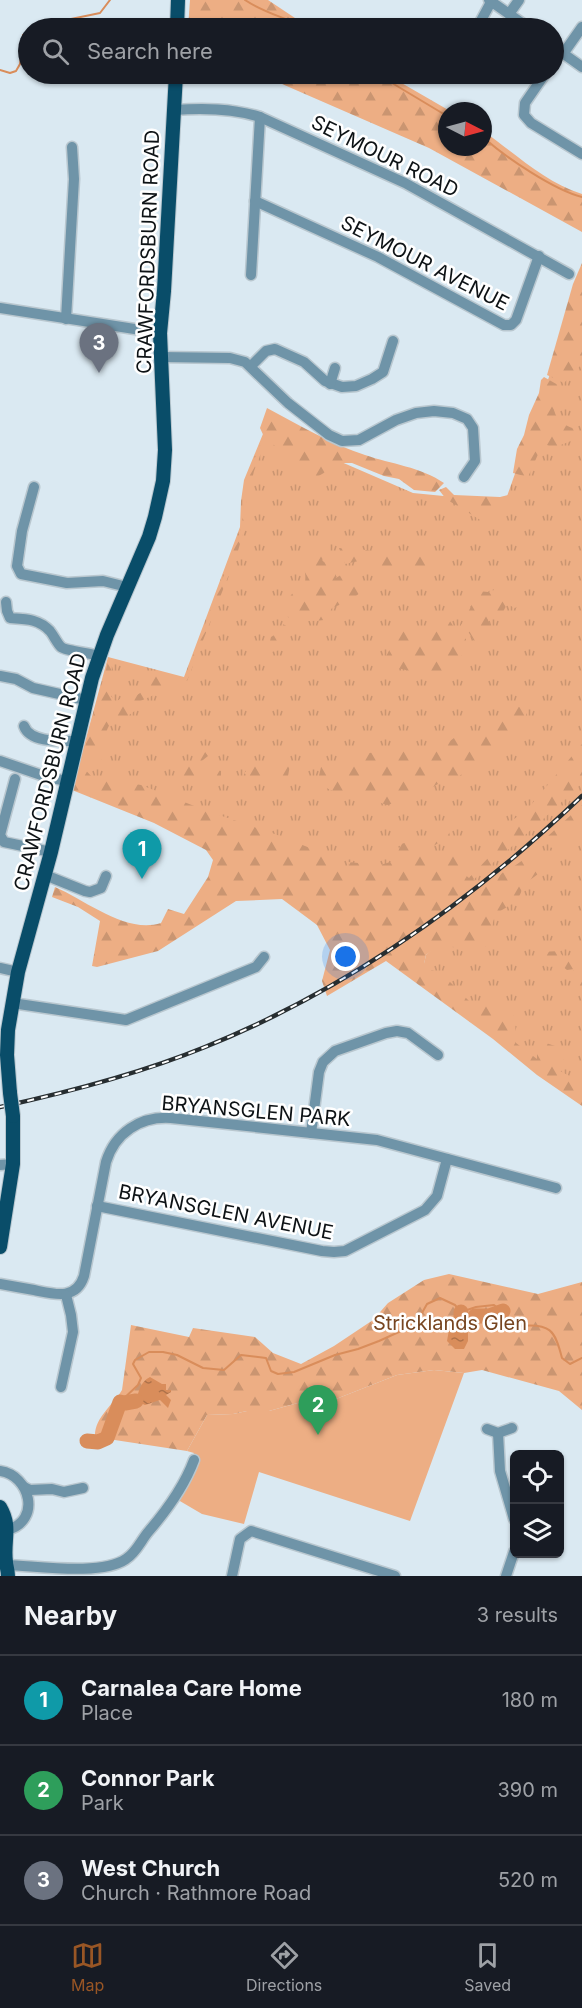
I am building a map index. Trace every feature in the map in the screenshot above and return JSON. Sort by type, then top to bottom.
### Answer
[{"type":"main road","points":[[177,18],[178,0]]},
{"type":"main road","name":"CRAWFORDSBURN ROAD","points":[[0,1247],[12,1116],[7,1055],[8,1030],[18,972],[51,852],[86,700],[99,656],[155,517],[162,481],[165,450],[160,333],[175,84]]},
{"type":"main road","points":[[0,1507],[5,1515],[7,1530],[5,1567]]},
{"type":"street","points":[[509,14],[519,0]]},
{"type":"street","points":[[482,18],[490,1],[515,18]]},
{"type":"street","points":[[564,46],[582,27]]},
{"type":"street","points":[[564,54],[582,67]]},
{"type":"street","points":[[538,84],[525,103],[524,115],[531,123],[582,154]]},
{"type":"street","name":"SEYMOUR ROAD","points":[[174,110],[221,109],[260,117],[405,183],[569,274]]},
{"type":"street","points":[[251,275],[260,117]]},
{"type":"street","points":[[66,319],[74,179],[72,147]]},
{"type":"street","name":"SEYMOUR AVENUE","points":[[255,201],[378,256],[504,325],[511,325],[516,320],[539,256]]},
{"type":"street","points":[[0,308],[160,333]]},
{"type":"street","points":[[251,366],[266,351],[274,349],[304,362],[320,378],[330,384],[352,387],[372,380],[384,369],[393,341]]},
{"type":"street","points":[[161,357],[230,358],[245,362],[288,403],[329,435],[342,441],[359,440],[396,420],[424,412],[453,413],[467,419],[473,428],[475,461],[464,477]]},
{"type":"street","points":[[330,384],[335,368]]},
{"type":"street","points":[[34,488],[22,531],[16,566],[21,574],[67,582],[103,581],[128,587]]},
{"type":"street","points":[[6,603],[6,620],[32,619],[49,630],[62,647],[70,651],[83,651],[99,656]]},
{"type":"street","points":[[0,676],[16,678],[33,688],[86,700]]},
{"type":"street","points":[[24,726],[26,732],[34,736],[59,741],[76,741]]},
{"type":"street","points":[[0,760],[47,777],[67,781]]},
{"type":"street","points":[[0,782],[14,782],[0,835],[4,842],[51,852]]},
{"type":"street","points":[[45,875],[90,892],[101,888],[106,876]]},
{"type":"street","points":[[12,1003],[126,1020],[256,967],[264,957]]},
{"type":"street","points":[[0,968],[18,972]]},
{"type":"street","points":[[311,1133],[319,1072],[323,1062],[335,1051],[397,1031],[408,1033],[438,1056]]},
{"type":"street","name":"BRYANSGLEN PARK","points":[[66,1294],[77,1288],[83,1281],[110,1150],[124,1133],[142,1122],[156,1118],[377,1140],[556,1188]]},
{"type":"street","name":"BRYANSGLEN AVENUE","points":[[98,1206],[329,1252],[340,1252],[425,1210],[437,1196],[447,1158]]},
{"type":"street","points":[[0,1284],[58,1295],[66,1294],[73,1332],[61,1387]]},
{"type":"street","points":[[510,1505],[492,1431],[512,1428]]},
{"type":"street","points":[[5,1567],[97,1569],[118,1564],[136,1549],[164,1514],[194,1460]]},
{"type":"street","points":[[0,1471],[15,1476],[24,1487],[28,1505],[27,1514],[18,1527],[7,1530]]},
{"type":"street","points":[[24,1487],[40,1491],[52,1489],[64,1492],[83,1488]]},
{"type":"street","points":[[28,1505],[32,1497],[40,1491]]},
{"type":"street","points":[[232,1576],[240,1539],[251,1531],[395,1576]]},
{"type":"street","points":[[506,1576],[512,1558]]},
{"type":"green space","points":[[190,0],[268,0],[295,18],[189,18]]},
{"type":"green space","points":[[282,84],[403,84],[438,104],[438,153]]},
{"type":"green space","points":[[492,138],[542,175],[582,194],[582,232],[444,156],[492,156]]},
{"type":"green space","points":[[582,263],[582,364],[564,383],[547,375],[573,284]]},
{"type":"green space","points":[[582,283],[582,1092],[421,976],[426,955],[458,926],[74,783],[108,657],[184,677],[240,527],[244,480],[265,429],[413,493],[505,502]]},
{"type":"green space","points":[[544,377],[558,385],[554,401],[555,414],[563,424],[579,430],[576,439],[553,448],[543,443],[528,477],[513,473],[517,449]]},
{"type":"green space","points":[[267,408],[340,445],[365,455],[416,469],[444,483],[435,492],[414,490],[399,479],[384,476],[352,463],[335,463],[320,476],[301,479],[285,451],[266,441],[260,428]]},
{"type":"green space","points":[[262,440],[265,443],[254,471],[247,500],[245,527],[237,554],[187,681],[184,679],[242,525],[246,480]]},
{"type":"green space","points":[[446,487],[454,495],[500,497],[512,494],[511,501],[500,514],[482,521],[446,499],[439,490]]},
{"type":"green space","points":[[329,542],[330,552],[322,560],[324,562],[333,556],[336,559],[336,578],[347,571],[356,570],[361,576],[361,592],[351,600],[332,608],[324,620],[289,618],[279,612],[294,591],[305,582],[304,564],[310,552],[316,545]]},
{"type":"green space","points":[[339,548],[377,553],[375,560],[398,553],[443,563],[430,566],[392,566],[365,572],[363,560],[345,564]]},
{"type":"green space","points":[[501,583],[510,588],[507,596],[521,604],[515,608],[507,604],[503,612],[494,614],[488,619],[492,631],[485,641],[475,643],[469,633],[462,631],[461,625],[478,591],[494,590],[494,584]]},
{"type":"green space","points":[[448,618],[457,632],[466,639],[464,654],[455,660],[452,668],[456,670],[450,676],[432,679],[423,672],[417,675],[398,669],[386,672],[379,666],[389,651],[393,633],[410,628],[421,638],[440,619]]},
{"type":"green space","points":[[283,624],[293,630],[285,649],[267,653],[271,637],[281,631]]},
{"type":"green space","points":[[112,661],[111,696],[116,702],[125,695],[137,695],[148,688],[152,673],[181,682],[174,689],[165,690],[136,703],[136,710],[122,720],[110,724],[98,766],[81,762],[108,662]]},
{"type":"green space","points":[[514,705],[528,710],[521,728],[506,740],[494,763],[441,782],[417,797],[387,805],[357,795],[335,792],[320,785],[318,780],[321,767],[350,761],[364,754],[397,748],[430,751],[439,749],[454,738],[487,731],[491,720]]},
{"type":"green space","points":[[582,744],[582,783],[473,880],[491,883],[511,865],[513,867],[530,855],[541,858],[542,871],[522,886],[519,896],[513,903],[495,915],[486,947],[467,946],[466,950],[475,953],[473,956],[453,947],[430,952],[426,955],[424,964],[428,969],[441,973],[475,1007],[508,1003],[515,1018],[516,1043],[537,1059],[537,1040],[561,1048],[564,1059],[553,1067],[582,1083],[582,1106],[537,1075],[493,1039],[386,961],[327,996],[322,981],[330,950],[317,925],[282,899],[236,901],[158,951],[97,967],[92,966],[100,921],[78,907],[52,897],[55,887],[121,920],[134,924],[161,923],[168,909],[184,914],[208,877],[213,860],[206,850],[154,823],[72,790],[79,763],[92,777],[141,785],[272,833],[343,861],[347,871],[351,872],[348,862],[380,865],[394,861],[401,844],[424,837],[437,827],[448,828],[450,836],[420,854],[432,859],[473,855],[463,873],[469,878],[491,855],[509,831],[514,819],[525,812]]},
{"type":"green space","points":[[203,749],[208,756],[198,764],[199,767],[221,771],[221,777],[195,781],[179,775]]},
{"type":"green space","points":[[276,763],[290,765],[288,776],[255,782],[244,773],[253,765],[268,764],[273,770]]},
{"type":"green space","points":[[582,805],[582,830],[573,833],[560,850],[549,847],[548,836]]},
{"type":"green space","points":[[559,951],[564,958],[574,953],[582,959],[582,987],[575,983],[572,976],[574,969],[567,970],[562,966],[548,967],[539,960],[541,952]]},
{"type":"green space","name":"Stricklands Glen","points":[[449,1274],[538,1294],[582,1282],[582,1410],[559,1391],[482,1370],[464,1373],[434,1370],[397,1375],[336,1399],[312,1399],[269,1411],[207,1415],[187,1451],[95,1437],[101,1418],[122,1390],[131,1325],[189,1337],[193,1328],[255,1337],[273,1353],[301,1364],[334,1346],[373,1320],[388,1303],[424,1280]]},
{"type":"green space","points":[[434,1370],[464,1373],[410,1521],[259,1472],[244,1524],[202,1514],[173,1497],[194,1453],[187,1451],[207,1415],[269,1411],[312,1399],[336,1399],[397,1375]]},
{"type":"water","points":[[475,1316],[468,1330],[468,1341],[464,1349],[455,1349],[447,1341],[450,1324],[454,1318]]},
{"type":"water","points":[[150,1377],[166,1384],[166,1390],[171,1390],[166,1395],[171,1400],[168,1408],[160,1400],[145,1405],[136,1401],[142,1384]]},
{"type":"waterway","points":[[76,18],[100,13],[110,0]]},
{"type":"waterway","points":[[245,0],[283,18]]},
{"type":"waterway","points":[[0,70],[10,73],[18,68]]},
{"type":"waterway","points":[[394,84],[438,111]]},
{"type":"waterway","points":[[492,144],[530,172],[582,197]]},
{"type":"waterway","points":[[120,1402],[138,1385],[141,1378],[133,1364],[135,1360],[149,1352],[177,1355],[203,1368],[224,1370],[241,1355],[266,1358],[271,1371],[278,1374],[294,1372],[401,1331],[418,1320],[427,1304],[440,1298],[455,1305],[461,1312],[494,1305],[520,1326],[538,1326],[550,1330],[557,1341],[562,1358],[570,1364],[582,1358]]},
{"type":"waterway","points":[[475,1316],[489,1316],[503,1311]]},
{"type":"waterway","points":[[461,1312],[461,1317]]},
{"type":"waterway","points":[[87,1441],[98,1442],[107,1438],[120,1402],[136,1401]]},
{"type":"railway","points":[[0,1107],[78,1089],[155,1066],[257,1024],[308,998],[405,940],[452,907],[497,872],[582,796]]},
{"type":"place","name":"West Church","points":[[99,373]]},
{"type":"place","name":"Carnalea Care Home","points":[[142,879]]},
{"type":"place","name":"Connor Park","points":[[318,1435]]}]
